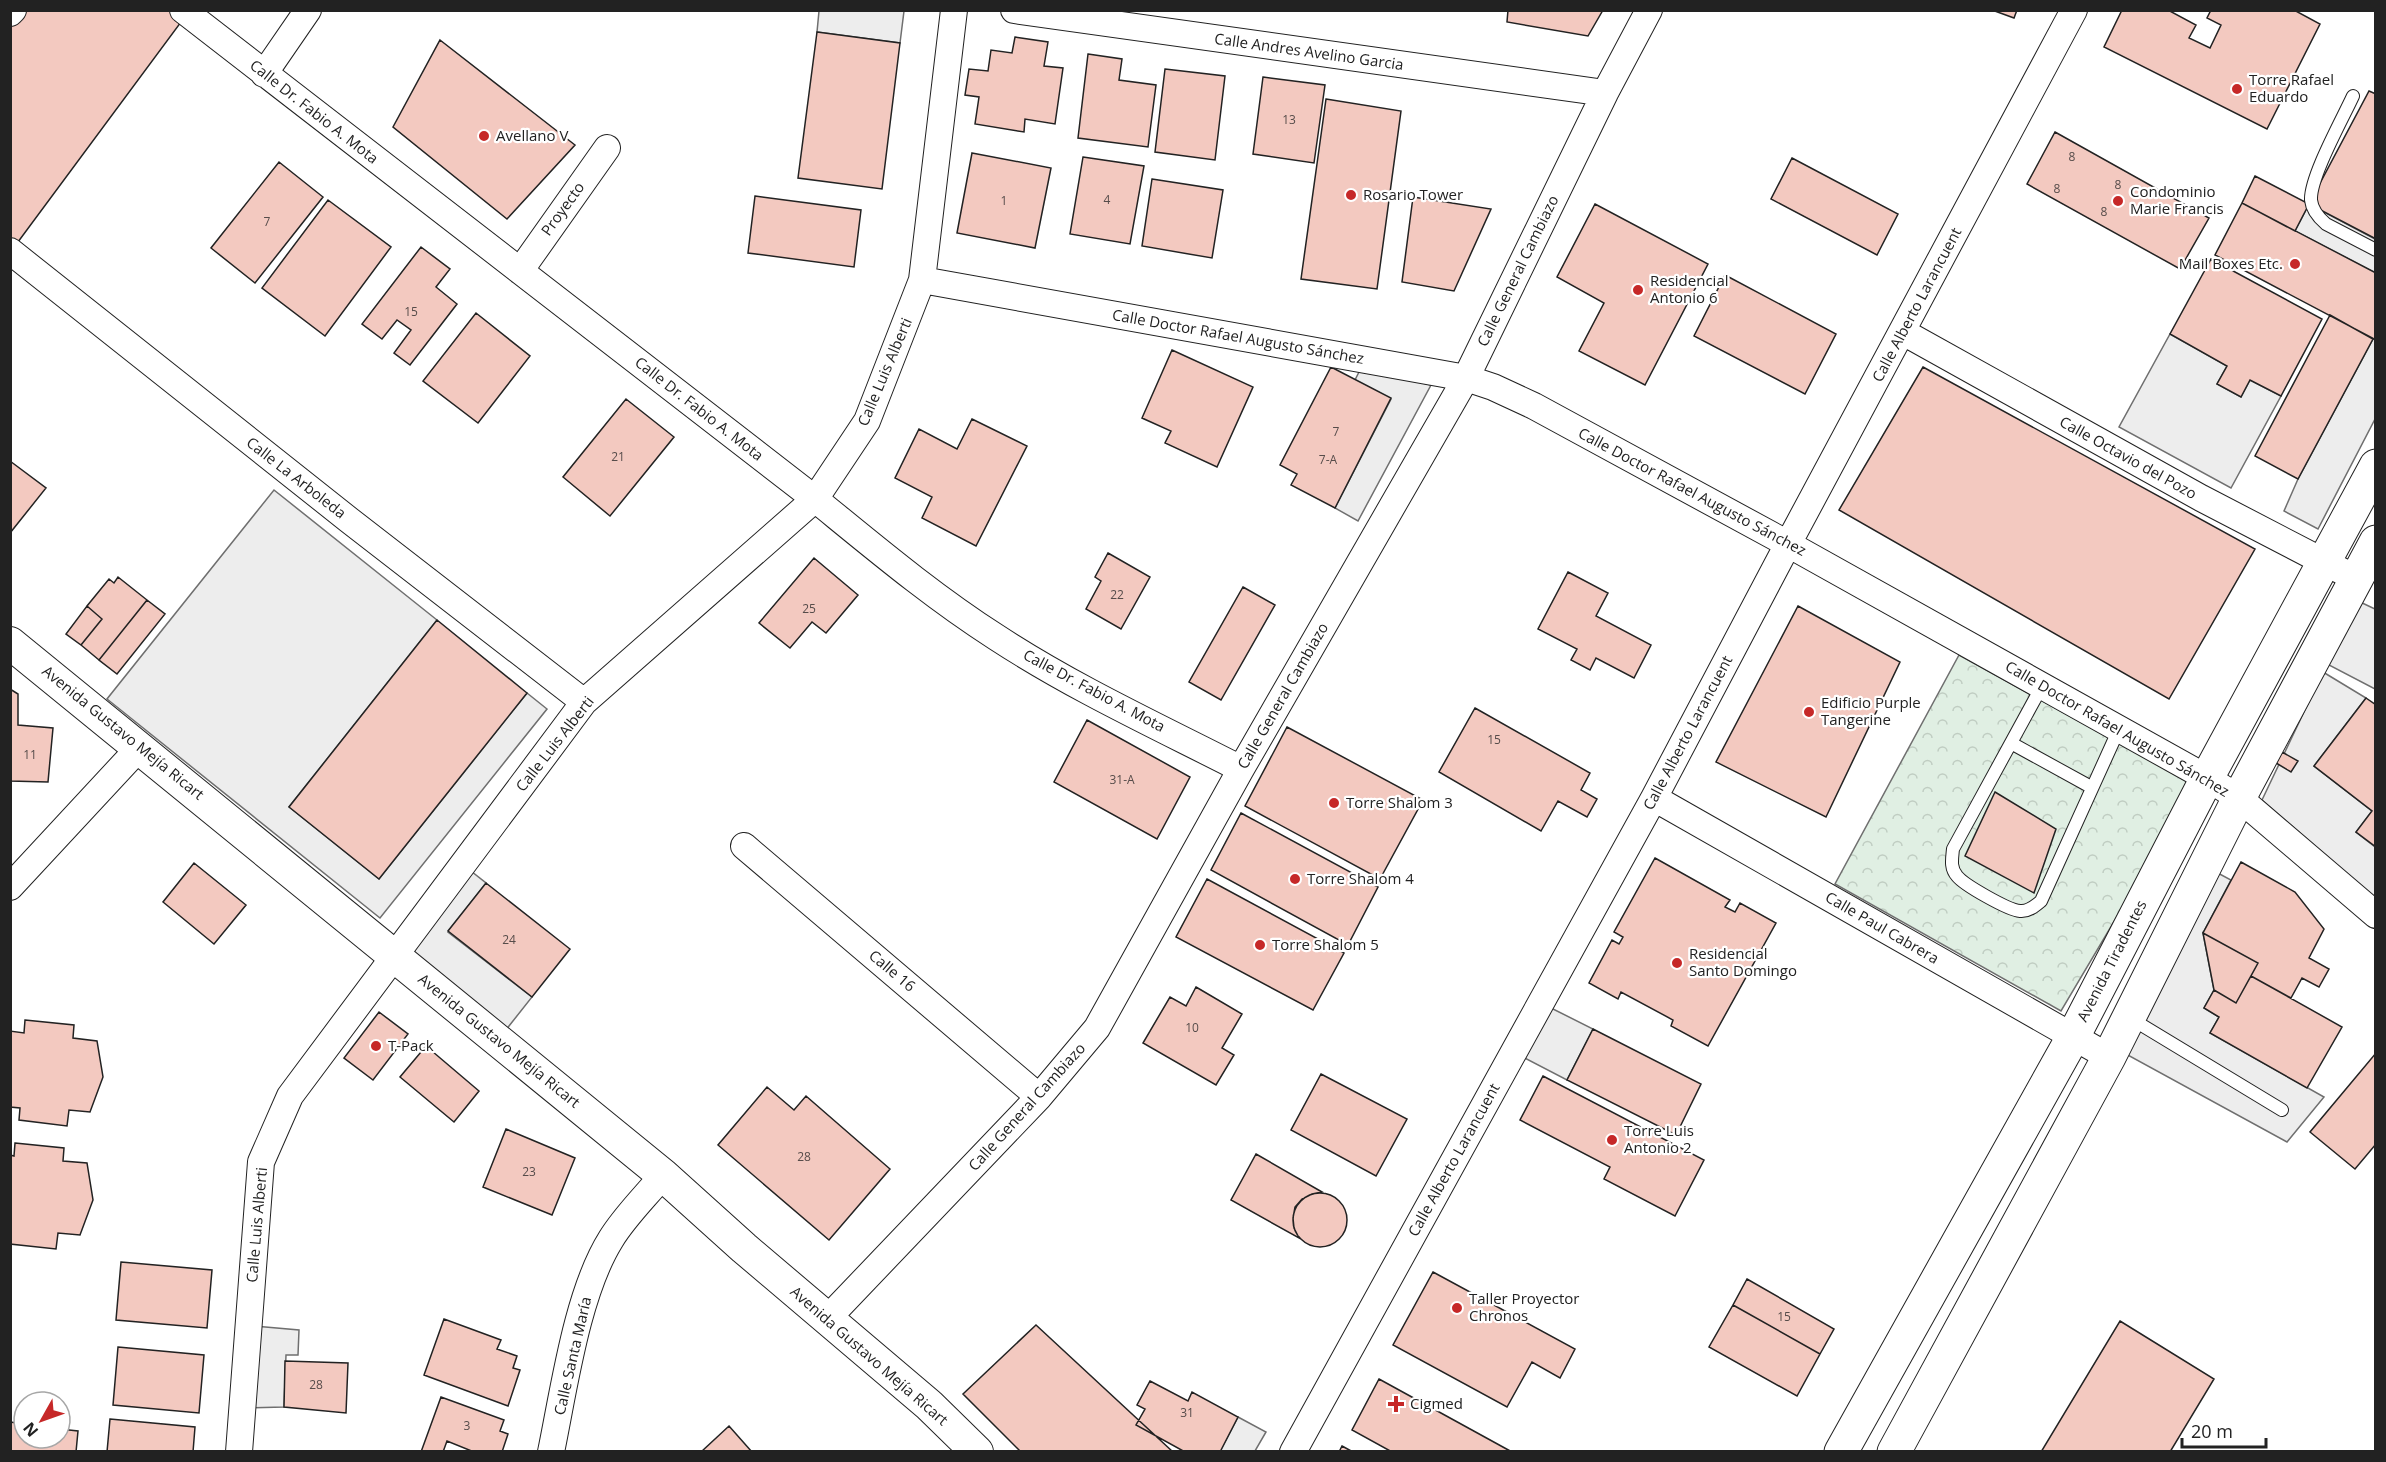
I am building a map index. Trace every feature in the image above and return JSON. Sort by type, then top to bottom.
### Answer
[{"type":"main road","name":"Avenida Tiradentes","points":[[1841,1452],[2073,1037],[2207,778],[2376,466]]},
{"type":"main road","points":[[1894,1452],[2006,1255],[2109,1057],[2239,798],[2376,542]]},
{"type":"street","name":"Calle Dr. Fabio A. Mota","points":[[183,10],[815,499],[913,578],[996,637],[1084,689],[1241,769]]},
{"type":"street","points":[[264,74],[308,10]]},
{"type":"street","name":"Calle Luis Alberti","points":[[239,1452],[261,1162],[290,1096],[584,702],[815,499],[867,421],[922,280],[954,10]]},
{"type":"street","name":"Calle Andres Avelino Garcia","points":[[1014,10],[1605,93]]},
{"type":"street","name":"Calle General Cambiazo","points":[[827,1319],[1039,1096],[1097,1028],[1241,769],[1466,378],[1605,93],[1649,10]]},
{"type":"street","name":"Calle Alberto Larancuent","points":[[1293,1452],[1654,798],[2074,10]]},
{"type":"street","name":"Proyecto","points":[[520,271],[607,148]]},
{"type":"street","name":"Calle La Arboleda","points":[[10,251],[349,520],[584,702]]},
{"type":"street","name":"Calle Doctor Rafael Augusto Sánchez","points":[[922,280],[1466,378],[1493,387],[1534,406],[1788,544],[2207,778],[2239,798],[2376,915]]},
{"type":"street","name":"Calle Octavio del Pozo","points":[[1903,332],[2200,498],[2355,578]]},
{"type":"street","name":"Avenida Gustavo Mejía Ricart","points":[[10,643],[663,1175],[827,1319],[929,1404],[977,1452]]},
{"type":"street","points":[[10,887],[140,747]]},
{"type":"street","name":"Calle Paul Cabrera","points":[[1654,798],[2109,1057]]},
{"type":"street","name":"Calle 16","points":[[744,846],[1039,1096]]},
{"type":"street","name":"Calle Santa María","points":[[551,1452],[577,1328],[592,1280],[611,1240],[663,1175]]},
{"type":"lane","points":[[2353,96],[2313,185],[2311,203],[2319,218],[2326,224],[2376,250]]},
{"type":"lane","points":[[2043,686],[1953,849],[1951,863],[1957,877],[1993,901],[2020,912],[2030,909],[2040,901],[2119,729]]},
{"type":"lane","points":[[2011,743],[2091,787]]},
{"type":"lane","points":[[2129,1017],[2282,1110]]},
{"type":"green space","points":[[1959,655],[2195,785],[2061,1011],[1835,884]]},
{"type":"shaded area","points":[[819,11],[904,11],[900,43],[817,32]]},
{"type":"shaded area","points":[[2309,204],[2375,239],[2375,273],[2295,231]]},
{"type":"shaded area","points":[[2170,334],[2227,366],[2217,384],[2241,397],[2250,380],[2281,396],[2231,488],[2119,427]]},
{"type":"shaded area","points":[[2373,339],[2376,340],[2375,419],[2318,529],[2284,511],[2298,479]]},
{"type":"shaded area","points":[[1361,368],[1431,385],[1358,521],[1335,508],[1391,399],[1355,380]]},
{"type":"shaded area","points":[[274,490],[437,620],[289,807],[379,879],[527,693],[547,709],[380,918],[107,699]]},
{"type":"shaded area","points":[[2358,601],[2375,609],[2375,689],[2327,664]]},
{"type":"shaded area","points":[[2323,672],[2366,698],[2314,766],[2372,811],[2356,832],[2375,847],[2375,898],[2262,800]]},
{"type":"shaded area","points":[[462,864],[486,883],[448,932],[532,997],[505,1031],[397,946]]},
{"type":"shaded area","points":[[2214,871],[2231,880],[2203,933],[2214,990],[2204,1008],[2219,1017],[2210,1033],[2324,1097],[2287,1142],[2113,1047]]},
{"type":"shaded area","points":[[1539,1002],[1593,1029],[1567,1080],[1513,1052]]},
{"type":"shaded area","points":[[253,1326],[299,1330],[298,1355],[286,1355],[284,1407],[247,1408]]},
{"type":"shaded area","points":[[1238,1417],[1266,1432],[1255,1451],[1220,1451]]},
{"type":"building","points":[[22,10],[182,10],[187,14],[15,246],[10,243],[10,24]]},
{"type":"building","points":[[1508,10],[1603,10],[1588,36],[1507,22]]},
{"type":"building","points":[[1992,10],[2017,10],[2014,18]]},
{"type":"building","name":"Torre Rafael Eduardo","points":[[2122,10],[2168,10],[2196,25],[2189,38],[2210,48],[2221,25],[2207,18],[2211,10],[2294,10],[2320,24],[2267,129],[2104,47]]},
{"type":"building","points":[[817,32],[900,43],[882,189],[798,178]]},
{"type":"building","points":[[1015,37],[1048,42],[1044,66],[1063,68],[1055,124],[1025,119],[1024,132],[975,124],[979,97],[965,95],[969,69],[988,71],[991,50],[1012,53]]},
{"type":"building","name":"Avellano V","points":[[440,40],[575,145],[507,219],[393,127]]},
{"type":"building","points":[[1088,54],[1122,59],[1119,80],[1156,85],[1148,147],[1078,138]]},
{"type":"building","points":[[1165,69],[1225,76],[1215,160],[1155,152]]},
{"type":"building","points":[[1263,77],[1325,85],[1314,163],[1253,154]]},
{"type":"building","points":[[2369,91],[2376,94],[2376,239],[2309,204]]},
{"type":"building","name":"Rosario Tower","points":[[1326,99],[1401,111],[1377,289],[1301,279]]},
{"type":"building","name":"Condominio Marie Francis","points":[[2055,132],[2209,218],[2180,269],[2027,184]]},
{"type":"building","points":[[972,153],[1051,168],[1035,248],[957,233]]},
{"type":"building","points":[[1083,157],[1144,166],[1130,244],[1070,234]]},
{"type":"building","points":[[1792,158],[1898,214],[1877,255],[1771,199]]},
{"type":"building","points":[[279,162],[323,197],[255,283],[211,248]]},
{"type":"building","points":[[2255,176],[2309,204],[2295,231],[2242,203]]},
{"type":"building","points":[[1152,179],[1223,190],[1212,258],[1142,246]]},
{"type":"building","points":[[755,196],[861,210],[854,267],[748,253]]},
{"type":"building","points":[[1413,197],[1491,209],[1454,291],[1402,282]]},
{"type":"building","points":[[328,200],[391,247],[325,336],[262,288]]},
{"type":"building","name":"Mail Boxes Etc.","points":[[2242,203],[2376,273],[2376,340],[2215,255]]},
{"type":"building","name":"Residencial Antonio 6","points":[[1595,204],[1708,264],[1645,385],[1579,351],[1604,303],[1557,277]]},
{"type":"building","points":[[421,247],[450,269],[436,287],[457,304],[410,365],[394,353],[411,330],[397,320],[382,339],[362,324]]},
{"type":"building","points":[[2211,259],[2322,319],[2281,396],[2250,380],[2241,397],[2217,384],[2227,366],[2170,334]]},
{"type":"building","points":[[1725,275],[1836,334],[1805,394],[1694,336]]},
{"type":"building","points":[[476,313],[530,356],[478,423],[423,381]]},
{"type":"building","points":[[2330,315],[2373,339],[2298,479],[2255,456]]},
{"type":"building","points":[[1172,350],[1253,387],[1217,467],[1165,443],[1171,431],[1142,418]]},
{"type":"building","points":[[1331,367],[1391,398],[1335,508],[1291,485],[1297,474],[1280,465]]},
{"type":"building","points":[[1923,367],[2255,549],[2169,699],[1839,510]]},
{"type":"building","points":[[626,399],[674,437],[610,516],[563,477]]},
{"type":"building","points":[[972,419],[1027,446],[976,546],[922,518],[932,497],[895,478],[919,429],[957,449]]},
{"type":"building","points":[[10,461],[46,488],[10,533]]},
{"type":"building","points":[[1108,553],[1150,577],[1121,629],[1086,609],[1101,581],[1095,577]]},
{"type":"building","points":[[814,558],[858,595],[826,633],[812,622],[790,648],[759,623]]},
{"type":"building","points":[[1568,572],[1608,593],[1596,616],[1651,645],[1634,678],[1596,658],[1590,670],[1571,660],[1577,649],[1538,629]]},
{"type":"building","points":[[118,577],[147,600],[99,660],[81,645],[102,619],[87,606],[109,579],[114,583]]},
{"type":"building","points":[[1243,587],[1275,605],[1221,700],[1189,682]]},
{"type":"building","points":[[147,600],[165,614],[117,674],[99,660]]},
{"type":"building","points":[[87,606],[102,619],[81,645],[66,634]]},
{"type":"building","name":"Edificio Purple Tangerine","points":[[1798,606],[1900,662],[1826,817],[1716,762]]},
{"type":"building","points":[[437,620],[527,693],[379,879],[289,807]]},
{"type":"building","points":[[10,689],[18,694],[18,725],[53,728],[48,782],[10,781]]},
{"type":"building","points":[[2366,698],[2376,705],[2376,847],[2356,832],[2372,811],[2314,766]]},
{"type":"building","points":[[1475,708],[1590,773],[1581,790],[1597,799],[1587,817],[1558,801],[1541,831],[1439,772]]},
{"type":"building","points":[[1087,720],[1190,777],[1157,839],[1054,782]]},
{"type":"building","name":"Torre Shalom 3","points":[[1287,727],[1423,800],[1380,879],[1245,806]]},
{"type":"building","points":[[2282,752],[2298,761],[2291,772],[2276,763]]},
{"type":"building","points":[[1995,792],[2056,829],[2034,893],[1965,856]]},
{"type":"building","name":"Torre Shalom 4","points":[[1241,813],[1378,887],[1348,945],[1211,870]]},
{"type":"building","name":"Residencial Santo Domingo","points":[[1655,858],[1730,900],[1725,907],[1735,912],[1740,903],[1776,923],[1708,1046],[1671,1026],[1673,1020],[1621,992],[1618,999],[1589,983],[1612,940],[1619,944],[1623,937],[1614,932]]},
{"type":"building","points":[[2241,862],[2295,892],[2324,929],[2309,958],[2329,969],[2319,987],[2302,978],[2291,998],[2251,976],[2258,963],[2203,933]]},
{"type":"building","points":[[194,863],[246,905],[214,944],[163,902]]},
{"type":"building","name":"Torre Shalom 5","points":[[1207,879],[1344,953],[1313,1010],[1176,937]]},
{"type":"building","points":[[486,883],[570,949],[532,997],[448,931]]},
{"type":"building","points":[[2203,933],[2258,963],[2236,1003],[2214,990]]},
{"type":"building","points":[[2251,976],[2342,1027],[2307,1088],[2210,1033],[2219,1017],[2204,1008],[2214,990],[2236,1003]]},
{"type":"building","points":[[1196,987],[1242,1014],[1222,1048],[1234,1055],[1216,1085],[1143,1043],[1170,997],[1186,1006]]},
{"type":"building","name":"T-Pack","points":[[379,1012],[408,1034],[373,1080],[344,1058]]},
{"type":"building","points":[[25,1020],[74,1025],[73,1038],[97,1041],[103,1077],[90,1112],[69,1110],[67,1126],[19,1120],[20,1108],[10,1107],[10,1031],[24,1033]]},
{"type":"building","points":[[1593,1029],[1701,1084],[1676,1135],[1567,1080]]},
{"type":"building","points":[[426,1046],[479,1091],[454,1122],[400,1077]]},
{"type":"building","points":[[2376,1053],[2376,1144],[2355,1169],[2310,1132]]},
{"type":"building","points":[[1321,1074],[1407,1119],[1376,1176],[1291,1130]]},
{"type":"building","name":"Torre Luis Antonio 2","points":[[1543,1076],[1704,1160],[1675,1216],[1604,1179],[1610,1167],[1520,1120]]},
{"type":"building","points":[[767,1087],[794,1110],[806,1096],[890,1169],[829,1240],[718,1145]]},
{"type":"building","points":[[506,1129],[575,1158],[552,1215],[483,1187]]},
{"type":"building","points":[[15,1143],[64,1148],[63,1161],[87,1163],[93,1200],[80,1235],[58,1233],[56,1249],[10,1244],[10,1155],[14,1156]]},
{"type":"building","points":[[1256,1154],[1322,1192],[1302,1199],[1295,1207],[1294,1228],[1299,1238],[1231,1200]]},
{"type":"building","points":[[1315,1193],[1325,1193],[1335,1197],[1343,1205],[1347,1220],[1343,1235],[1335,1243],[1325,1247],[1315,1247],[1305,1243],[1297,1235],[1293,1225],[1293,1215],[1297,1205],[1305,1197]]},
{"type":"building","points":[[121,1262],[212,1270],[207,1328],[116,1320]]},
{"type":"building","name":"Taller Proyector Chronos","points":[[1433,1272],[1575,1349],[1560,1378],[1532,1362],[1507,1407],[1393,1345]]},
{"type":"building","points":[[1747,1279],[1834,1329],[1820,1354],[1733,1305]]},
{"type":"building","points":[[1733,1305],[1820,1354],[1797,1396],[1709,1347]]},
{"type":"building","points":[[444,1319],[501,1340],[497,1349],[517,1356],[513,1368],[520,1370],[508,1406],[424,1375]]},
{"type":"building","points":[[2120,1321],[2214,1379],[2170,1452],[2041,1452]]},
{"type":"building","points":[[1036,1325],[1173,1452],[1021,1452],[963,1394]]},
{"type":"building","points":[[118,1347],[204,1355],[199,1413],[113,1405]]},
{"type":"building","points":[[285,1361],[348,1363],[346,1413],[284,1407]]},
{"type":"building","name":"Cigmed","points":[[1379,1379],[1512,1452],[1392,1452],[1352,1430]]},
{"type":"building","points":[[1150,1381],[1188,1401],[1192,1392],[1238,1417],[1220,1452],[1185,1452],[1136,1425],[1145,1409],[1137,1405]]},
{"type":"building","points":[[441,1397],[504,1420],[500,1431],[508,1434],[502,1452],[474,1452],[447,1441],[443,1452],[421,1452]]},
{"type":"building","points":[[110,1419],[195,1427],[193,1452],[107,1452]]},
{"type":"building","points":[[10,1422],[12,1422],[12,1450],[72,1450],[72,1430],[78,1431],[76,1452],[10,1452]]},
{"type":"building","points":[[729,1426],[752,1452],[701,1452]]},
{"type":"building","points":[[1342,1446],[1353,1452],[1339,1452]]},
{"type":"place","name":"Torre Rafael Eduardo","points":[[2237,89]]},
{"type":"place","name":"Avellano V","points":[[484,136]]},
{"type":"place","name":"Rosario Tower","points":[[1351,195]]},
{"type":"place","name":"Condominio Marie Francis","points":[[2118,201]]},
{"type":"place","name":"Mail Boxes Etc.","points":[[2295,264]]},
{"type":"place","name":"Residencial Antonio 6","points":[[1638,290]]},
{"type":"place","name":"Edificio Purple Tangerine","points":[[1809,712]]},
{"type":"place","name":"Torre Shalom 3","points":[[1334,803]]},
{"type":"place","name":"Torre Shalom 4","points":[[1295,879]]},
{"type":"place","name":"Torre Shalom 5","points":[[1260,945]]},
{"type":"place","name":"Residencial Santo Domingo","points":[[1677,963]]},
{"type":"place","name":"T-Pack","points":[[376,1046]]},
{"type":"place","name":"Torre Luis Antonio 2","points":[[1612,1140]]},
{"type":"place","name":"Taller Proyector Chronos","points":[[1457,1308]]},
{"type":"place","name":"Cigmed","points":[[1396,1404]]}]
